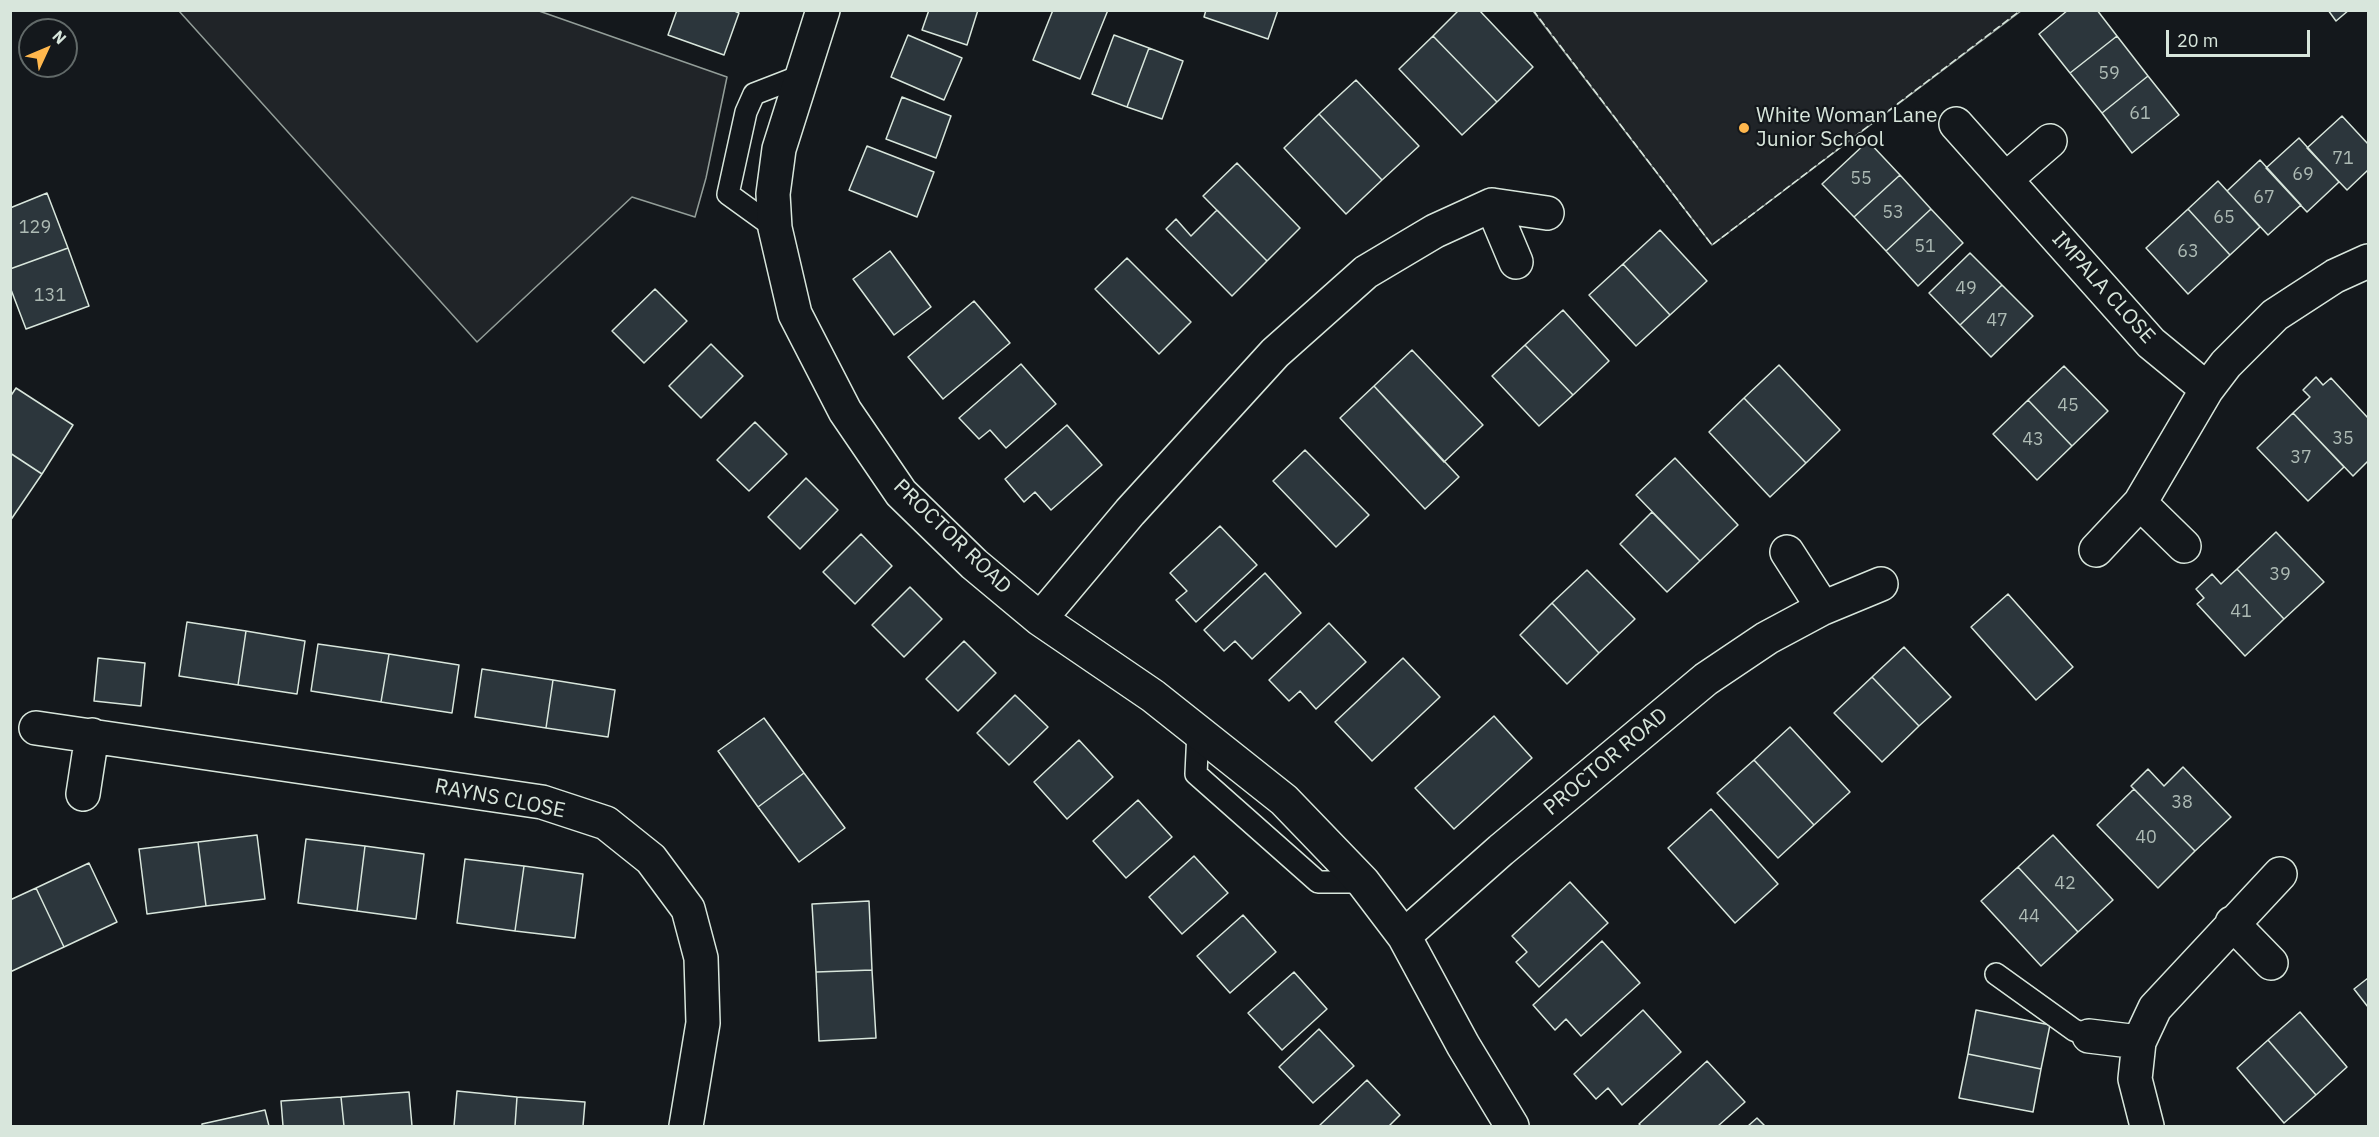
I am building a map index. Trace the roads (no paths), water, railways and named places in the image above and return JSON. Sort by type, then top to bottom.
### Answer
[{"type":"street","name":"PROCTOR ROAD","points":[[824,10],[779,149],[773,194],[775,228],[795,314],[844,411],[902,493],[974,564],[1040,619],[1153,696],[1284,800],[1363,882],[1404,936],[1463,1045],[1512,1126]]},
{"type":"street","name":"IMPALA CLOSE","points":[[1956,124],[2151,343],[2207,389]]},
{"type":"street","points":[[2006,179],[2050,141]]},
{"type":"street","points":[[1492,206],[1516,262]]},
{"type":"street","points":[[1040,619],[1130,512],[1275,353],[1366,272],[1436,231],[1492,206],[1547,213]]},
{"type":"street","points":[[2096,550],[2140,503],[2207,389],[2226,364],[2275,315],[2335,276],[2368,261]]},
{"type":"street","points":[[2140,503],[2184,546]]},
{"type":"street","points":[[1787,552],[1823,608]]},
{"type":"street","name":"PROCTOR ROAD","points":[[1404,936],[1501,850],[1706,679],[1767,638],[1823,608],[1881,584]]},
{"type":"street","name":"RAYNS CLOSE","points":[[36,728],[542,802],[606,823],[651,859],[688,909],[701,958],[703,1023],[686,1126]]},
{"type":"street","points":[[83,794],[92,735]]},
{"type":"street","points":[[2147,1126],[2135,1079],[2139,1042],[2155,1008],[2280,874]]},
{"type":"street","points":[[2232,923],[2271,963]]},
{"type":"street","points":[[2089,1036],[2139,1042]]},
{"type":"lane","points":[[775,228],[728,194],[746,112],[754,94],[803,75]]},
{"type":"lane","points":[[1996,974],[2074,1030],[2089,1036]]},
{"type":"place","name":"White Woman Lane Junior School","points":[[1744,128]]}]
